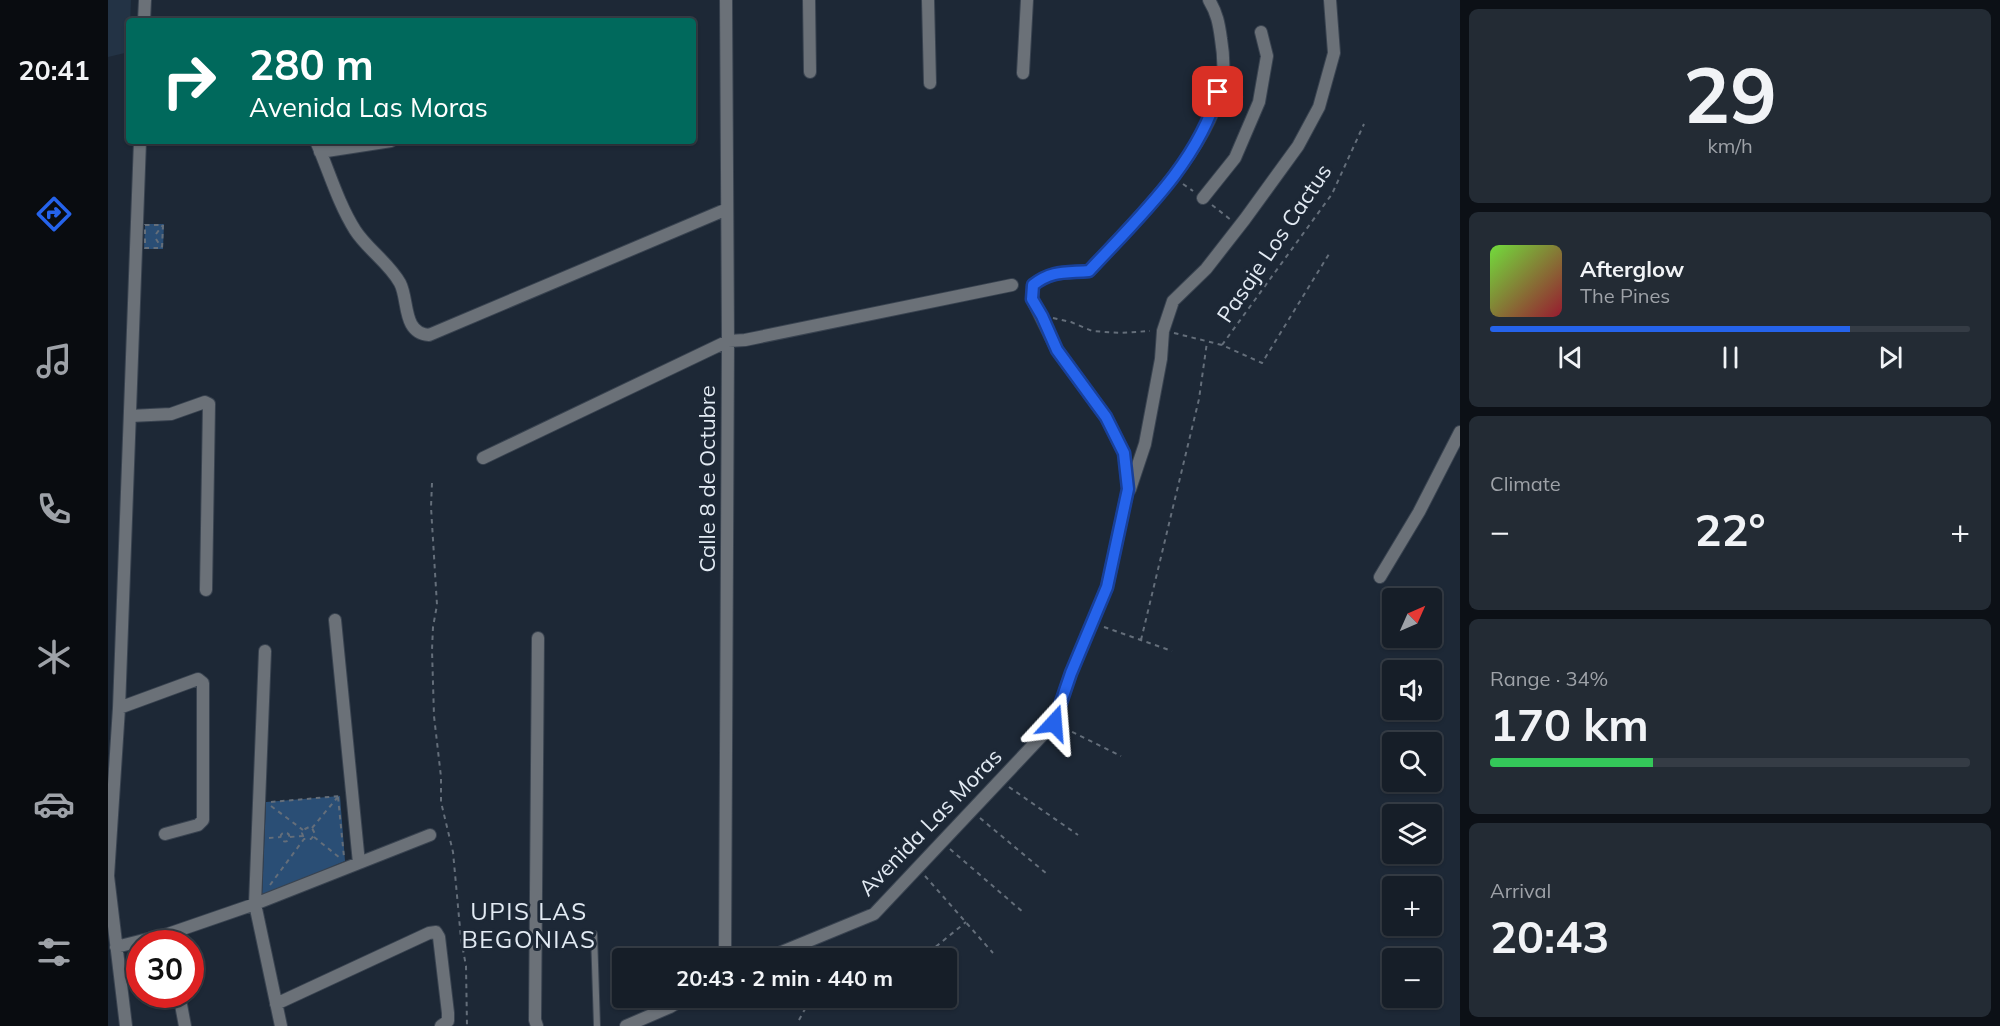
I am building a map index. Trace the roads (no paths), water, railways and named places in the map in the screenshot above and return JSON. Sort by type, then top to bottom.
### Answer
[{"type":"street","points":[[144,18],[145,0]]},
{"type":"street","name":"Calle 8 de Octubre","points":[[725,948],[728,341],[726,0]]},
{"type":"street","points":[[809,0],[810,72]]},
{"type":"street","points":[[928,0],[930,83]]},
{"type":"street","points":[[1023,73],[1027,0]]},
{"type":"street","name":"Avenida Las Moras","points":[[791,948],[874,914],[1054,723],[1071,673],[1107,587],[1128,489],[1124,453],[1106,417],[1057,350],[1032,299],[1033,285],[1053,273],[1089,271],[1179,170],[1199,139],[1212,114],[1223,76],[1223,49],[1217,14],[1209,0]]},
{"type":"street","points":[[1125,504],[1145,444],[1161,359],[1163,331],[1173,301],[1206,269],[1298,146],[1318,107],[1334,53],[1330,0]]},
{"type":"street","points":[[1203,198],[1235,158],[1259,102],[1267,56],[1261,32]]},
{"type":"street","points":[[126,1026],[108,876],[119,708],[140,144]]},
{"type":"street","points":[[347,144],[318,146],[340,203],[356,232],[401,284],[408,314],[414,329],[420,334],[429,334],[727,209]]},
{"type":"street","points":[[483,458],[728,341],[745,340],[1012,285]]},
{"type":"street","points":[[130,416],[171,414],[205,402],[209,404],[207,590]]},
{"type":"street","points":[[1380,577],[1419,512],[1460,432]]},
{"type":"street","points":[[335,620],[359,863]]},
{"type":"street","points":[[537,1026],[535,1020],[538,638]]},
{"type":"street","points":[[265,651],[255,904],[281,1026]]},
{"type":"street","points":[[119,708],[198,679],[203,683],[203,820],[198,825],[165,834]]},
{"type":"street","points":[[191,930],[430,835]]},
{"type":"street","points":[[276,1004],[435,932],[439,937],[448,1013],[448,1021],[441,1026]]},
{"type":"street","points":[[116,947],[126,945]]},
{"type":"street","points":[[182,1008],[185,1026]]},
{"type":"street","points":[[626,1026],[670,1008]]},
{"type":"lane","points":[[594,934],[597,1026]]},
{"type":"district","name":"UPIS LAS BEGONIAS","points":[[529,926]]}]
